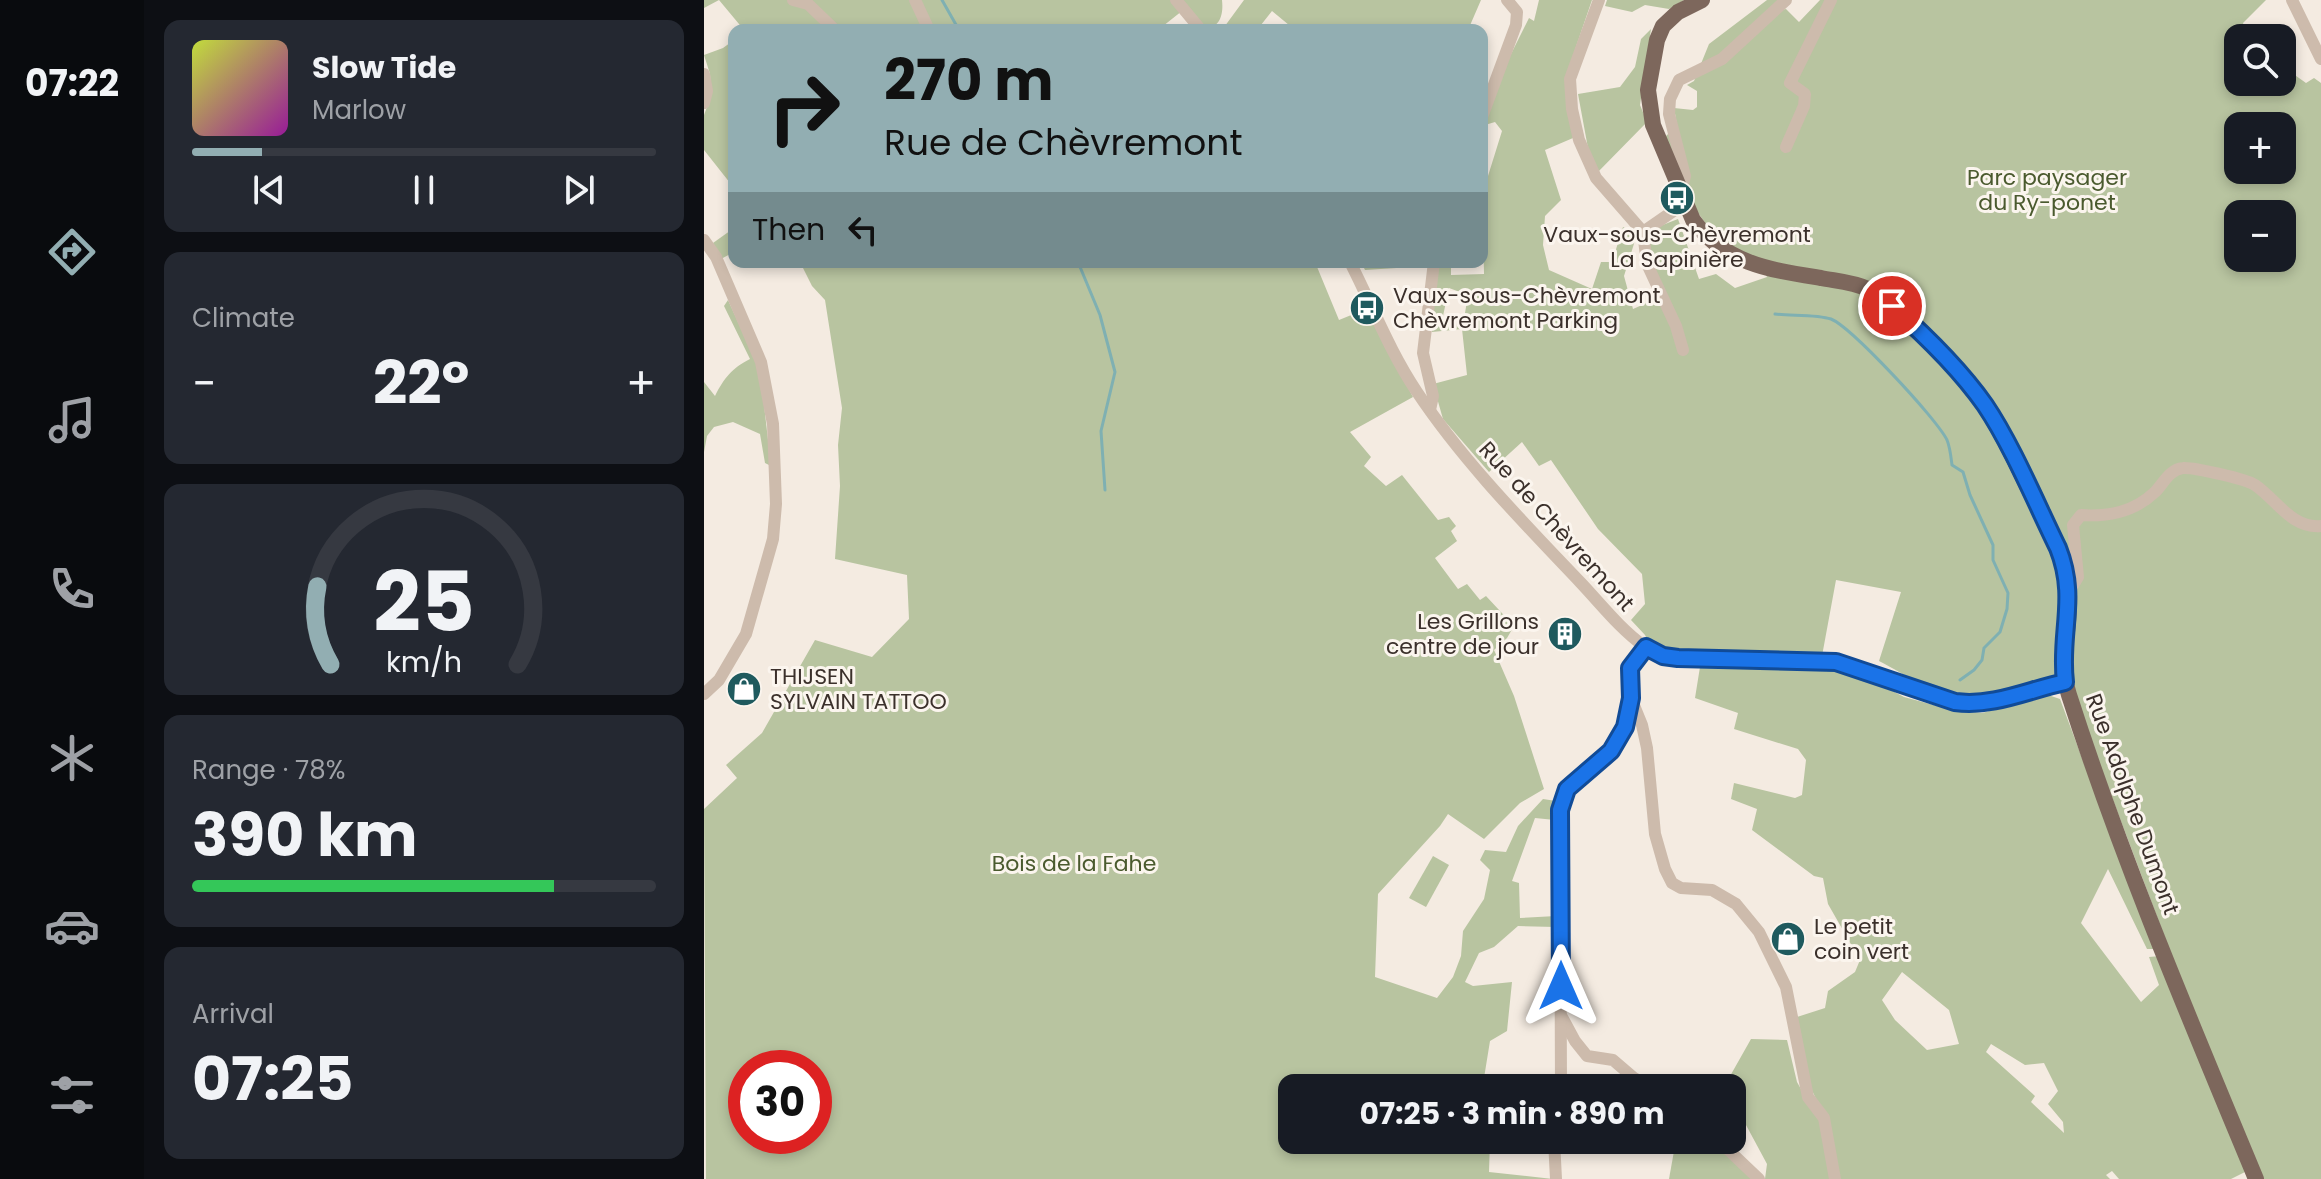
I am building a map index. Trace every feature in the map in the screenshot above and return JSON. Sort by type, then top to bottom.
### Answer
[{"type":"main road","name":"Rue Adolphe Dumont","points":[[1702,0],[1678,12],[1663,26],[1657,40],[1648,90],[1653,125],[1683,198],[1703,234],[1734,256],[1766,270],[1865,287],[1882,297],[1920,330],[1969,384],[1996,424],[2058,548],[2066,572],[2069,593],[2064,648],[2065,682],[2114,829],[2256,1178]]},
{"type":"street","points":[[793,0],[808,4],[829,24]]},
{"type":"street","points":[[915,0],[926,24]]},
{"type":"street","points":[[1176,0],[1196,24]]},
{"type":"street","points":[[1488,101],[1516,25],[1517,12],[1507,0]]},
{"type":"street","points":[[1599,0],[1570,79],[1572,109],[1579,140],[1596,178],[1643,232],[1647,264],[1676,326],[1683,350]]},
{"type":"street","name":"Rue Adolphe Dumont","points":[[1683,198],[1685,176],[1669,114],[1670,99],[1679,80],[1722,59],[1786,0]]},
{"type":"street","points":[[1786,147],[1804,106],[1805,94],[1790,83],[1831,0]]},
{"type":"street","points":[[2292,0],[2321,59]]},
{"type":"street","points":[[704,74],[707,91],[704,103]]},
{"type":"street","points":[[1643,232],[1683,198]]},
{"type":"street","points":[[704,240],[716,257],[761,362],[773,424],[776,504],[773,539],[746,634],[719,680],[704,694]]},
{"type":"street","name":"Rue de Chèvremont","points":[[1353,268],[1416,390],[1455,444],[1524,523],[1622,627],[1646,647],[1663,656],[1678,658],[1836,662],[1955,702],[1973,704],[1988,703],[2065,682]]},
{"type":"street","points":[[1430,410],[1433,396],[1423,353],[1433,268]]},
{"type":"street","points":[[2069,593],[2078,577],[2073,525],[2076,518],[2081,515],[2119,514],[2154,493],[2182,468],[2243,479],[2254,484],[2300,524],[2321,526]]},
{"type":"street","points":[[1563,1074],[1560,810],[1567,789],[1611,751],[1625,727],[1631,698],[1630,668],[1646,647]]},
{"type":"street","points":[[1631,698],[1647,748],[1655,834],[1665,869],[1672,883],[1681,888],[1712,890],[1736,904],[1759,932],[1786,987],[1808,1097],[1824,1118],[1835,1179]]},
{"type":"street","points":[[1561,1015],[1587,1056]]},
{"type":"street","points":[[1563,1074],[1587,1056],[1613,1060],[1632,1074]]},
{"type":"street","points":[[1555,1154],[1556,1179]]},
{"type":"street","points":[[1733,1154],[1759,1179]]},
{"type":"green space","points":[[704,0],[719,0],[704,8]]},
{"type":"green space","points":[[719,0],[1222,0],[1221,17],[1216,24],[1194,24],[1182,11],[1166,24],[739,24]]},
{"type":"green space","points":[[1244,0],[1481,0],[1471,24],[1288,24],[1272,11],[1262,24],[1226,24]]},
{"type":"green space","name":"Parc paysager du Ry-ponet","points":[[1539,0],[1592,0],[1566,76],[1573,138],[1545,150],[1561,200],[1545,216],[1543,245],[1549,270],[1592,289],[1601,262],[1612,262],[1623,227],[1637,234],[1624,276],[1633,309],[1658,298],[1647,231],[1678,219],[1699,279],[1716,274],[1735,288],[1767,277],[1753,259],[1730,247],[1703,220],[1663,139],[1677,125],[1674,108],[1693,110],[1697,107],[1697,91],[1687,85],[1694,81],[1709,44],[1767,0],[1779,0],[1766,13],[1786,9],[1799,22],[1820,0],[2266,0],[2243,24],[2224,24],[2224,96],[2296,96],[2296,76],[2306,83],[2314,78],[2321,83],[2321,1179],[2256,1179],[2067,678],[2035,680],[1983,698],[1956,697],[1929,688],[1879,661],[1901,592],[1836,580],[1822,656],[1676,653],[1650,645],[1631,620],[1645,604],[1642,574],[1598,529],[1551,460],[1539,466],[1522,442],[1489,472],[1443,419],[1433,384],[1467,375],[1462,329],[1432,332],[1431,325],[1464,319],[1468,295],[1449,288],[1443,316],[1426,315],[1433,268],[1451,268],[1451,275],[1484,274],[1484,268],[1488,268],[1488,176],[1502,131],[1495,122],[1488,124],[1488,115],[1501,74],[1529,18],[1534,21]]},
{"type":"green space","points":[[1607,0],[1684,0],[1669,9],[1645,5],[1632,12],[1605,6]]},
{"type":"green space","points":[[1651,29],[1640,105],[1647,122],[1596,174],[1590,159],[1578,94],[1620,87],[1635,67],[1641,39]]},
{"type":"green space","points":[[728,44],[728,180],[704,150],[704,115],[711,96],[710,74],[704,55]]},
{"type":"green space","points":[[728,232],[728,255],[721,259],[713,243]]},
{"type":"green space","name":"Bois de la Fahe","points":[[803,268],[1317,268],[1339,320],[1366,309],[1413,397],[1350,432],[1371,457],[1364,466],[1386,486],[1402,475],[1438,520],[1449,517],[1456,526],[1451,531],[1457,541],[1435,558],[1458,589],[1467,584],[1480,600],[1486,596],[1514,626],[1494,650],[1514,696],[1544,789],[1520,803],[1484,839],[1448,814],[1378,894],[1375,977],[1437,998],[1453,977],[1461,956],[1463,931],[1484,899],[1490,870],[1480,860],[1485,850],[1506,852],[1518,826],[1543,799],[1556,801],[1555,820],[1535,818],[1512,881],[1519,883],[1520,918],[1556,916],[1556,927],[1518,926],[1494,947],[1479,953],[1465,982],[1473,986],[1512,982],[1507,1031],[1490,1041],[1485,1074],[1278,1074],[1278,1154],[1490,1154],[1489,1172],[1553,1179],[706,1179],[704,809],[737,778],[726,765],[762,733],[815,640],[872,657],[909,619],[907,575],[835,559],[842,408],[825,300],[812,286]]},
{"type":"green space","points":[[728,300],[760,370],[771,466],[765,463],[760,434],[733,422],[714,427],[707,436],[704,452],[704,382],[715,396],[729,374],[750,359],[724,306]]},
{"type":"green space","points":[[1757,666],[1818,667],[1868,678],[1904,697],[1982,713],[2048,695],[2060,699],[2158,949],[2147,949],[2108,869],[2081,923],[2141,1002],[2159,985],[2149,957],[2160,956],[2247,1171],[2231,1179],[2119,1179],[2112,1171],[2106,1175],[2110,1179],[1765,1179],[1767,1164],[1746,1125],[1746,1074],[1731,1074],[1751,1039],[1787,1040],[1797,1082],[1812,1109],[1819,1105],[1805,1076],[1797,1017],[1825,1008],[1828,991],[1855,972],[1860,960],[1828,904],[1823,878],[1814,876],[1752,830],[1757,809],[1731,799],[1734,783],[1795,798],[1802,795],[1806,760],[1798,749],[1734,729],[1738,713],[1695,698],[1700,667]],"holes":[[[1902,972],[1949,1010],[1959,1044],[1927,1050],[1895,1020],[1882,1000]],[[1991,1044],[2025,1065],[2044,1063],[2058,1091],[2048,1104],[2063,1122],[2064,1133],[2031,1102],[2035,1096],[1986,1052]]]},
{"type":"green space","points":[[1433,856],[1449,865],[1426,907],[1409,898]]},
{"type":"green space","points":[[1673,1154],[1729,1154],[1758,1179],[1669,1179]]},
{"type":"waterway","points":[[942,0],[956,24]]},
{"type":"waterway","points":[[1080,268],[1100,315],[1115,372],[1101,431],[1105,490]]},
{"type":"waterway","points":[[1775,314],[1825,317],[1841,326],[1893,375],[1947,440],[1952,465],[1963,472],[1993,545],[1993,560],[2008,593],[2000,632],[1984,648],[1982,660],[1974,670],[1960,680]]},
{"type":"place","name":"Vaux-sous-Chèvremont La Sapinière","points":[[1677,198]]},
{"type":"place","name":"Vaux-sous-Chèvremont Chèvremont Parking","points":[[1367,308]]},
{"type":"place","name":"Les Grillons centre de jour","points":[[1565,634]]},
{"type":"place","name":"THIJSEN SYLVAIN TATTOO","points":[[744,689]]},
{"type":"place","name":"Le petit coin vert","points":[[1788,939]]},
{"type":"route","points":[[1561,986],[1560,810],[1567,789],[1611,751],[1625,727],[1631,698],[1630,668],[1646,647],[1663,656],[1678,658],[1815,659],[1836,662],[1955,702],[1973,704],[1988,703],[2065,682],[2063,667],[2069,593],[2058,548],[1985,406],[1953,365],[1892,306]]}]
